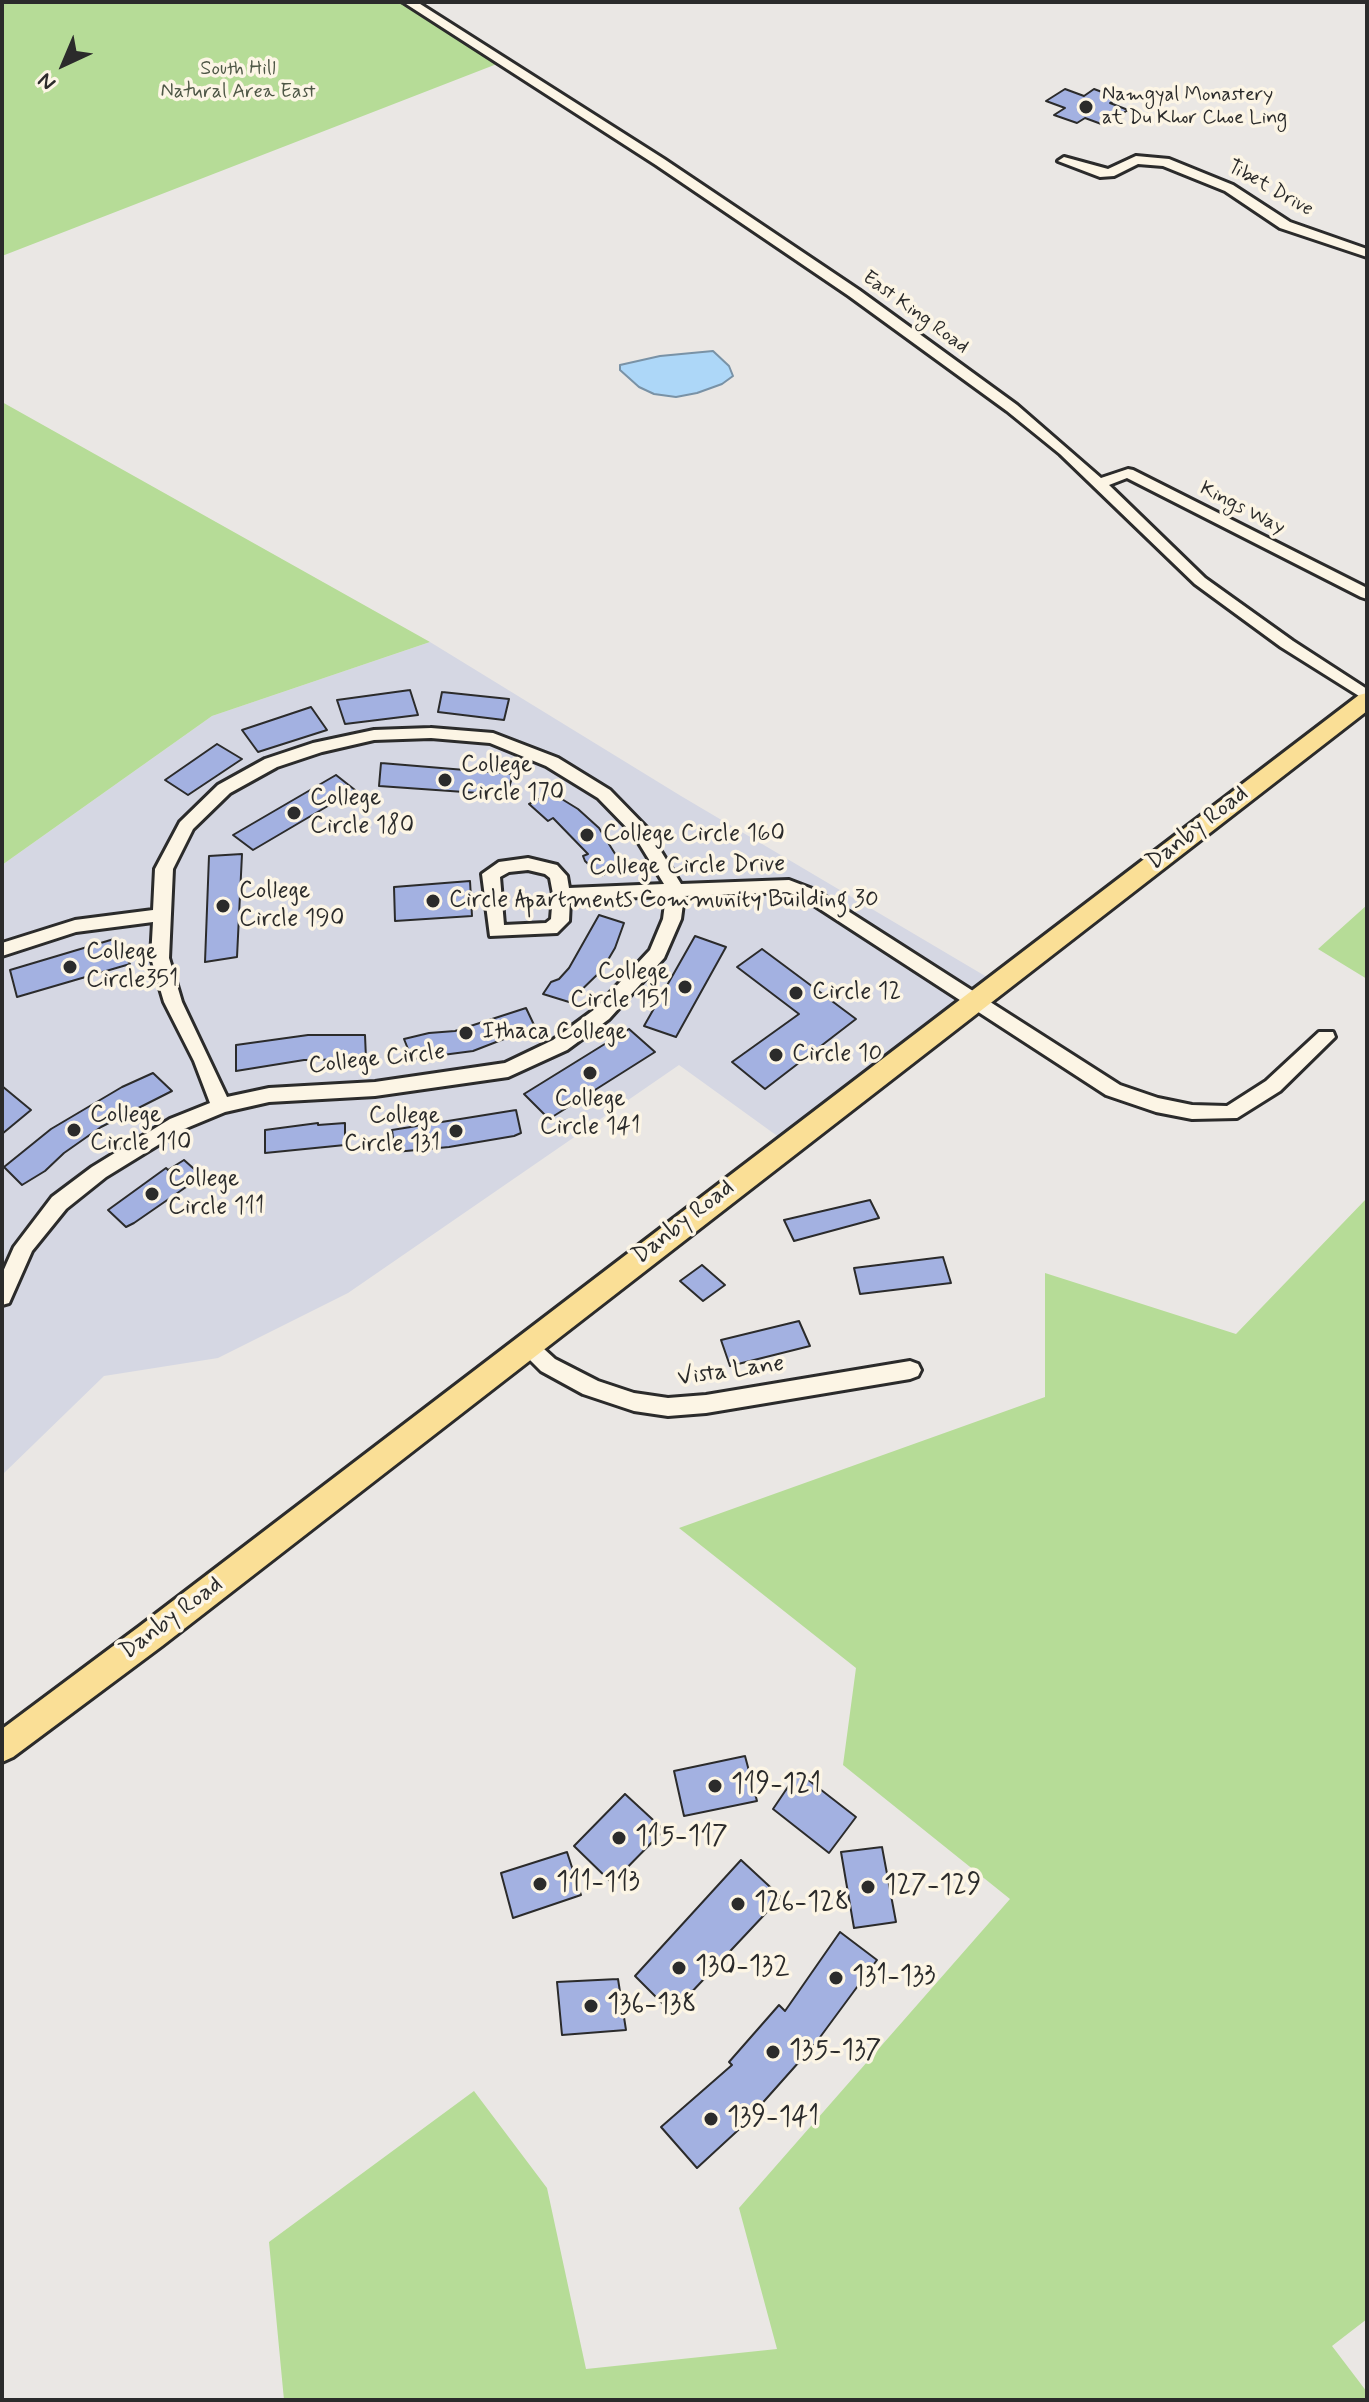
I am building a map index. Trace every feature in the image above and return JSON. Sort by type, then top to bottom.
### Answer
[{"type":"main road","name":"Danby Road","points":[[2,1747],[151,1636],[1367,698]]},
{"type":"street","name":"East King Road","points":[[409,2],[660,162],[854,293],[1012,408],[1065,451],[1200,581],[1367,698]]},
{"type":"street","name":"Tibet Drive","points":[[1064,161],[1100,173],[1110,173],[1136,160],[1165,162],[1229,188],[1285,225],[1367,253]]},
{"type":"street","name":"Kings Way","points":[[1098,484],[1128,473],[1367,594]]},
{"type":"street","points":[[221,1106],[203,1061],[173,1002],[160,958],[159,915],[164,869],[186,826],[224,789],[271,763],[319,747],[374,735],[431,733],[493,738],[552,762],[604,794],[640,831],[676,890]]},
{"type":"street","points":[[541,865],[558,876],[562,894],[557,926],[496,932],[491,874],[496,869],[541,865]]},
{"type":"street","name":"College Circle Drive","points":[[562,894],[789,886],[809,894],[1113,1090],[1156,1105],[1192,1112],[1230,1113],[1273,1086],[1326,1037]]},
{"type":"street","name":"College Circle","points":[[3,1294],[24,1247],[59,1203],[99,1172],[177,1124],[221,1106],[269,1095],[375,1089],[508,1070],[560,1045],[602,1014],[658,953],[672,919],[676,890]]},
{"type":"street","points":[[2,950],[75,926],[159,915]]},
{"type":"street","name":"Vista Lane","points":[[526,1345],[548,1365],[591,1388],[634,1402],[668,1407],[706,1404],[910,1370]]},
{"type":"shaded area","name":"Ithaca College","points":[[430,642],[681,796],[997,983],[787,1143],[679,1065],[348,1293],[218,1358],[104,1376],[2,1475],[2,865],[212,716]]},
{"type":"green space","name":"South Hill Natural Area East","points":[[2,2],[407,2],[502,62],[2,256]]},
{"type":"green space","points":[[2,402],[430,642],[212,716],[2,865]]},
{"type":"green space","points":[[1367,905],[1367,979],[1318,949]]},
{"type":"green space","points":[[1367,1198],[1367,2319],[1332,2346],[1367,2392],[1367,2400],[284,2400],[269,2242],[474,2091],[547,2188],[586,2369],[777,2349],[739,2208],[1010,1899],[843,1765],[856,1668],[679,1528],[1045,1397],[1045,1273],[1236,1334]]},
{"type":"water","points":[[713,351],[729,366],[733,376],[722,384],[697,393],[676,397],[654,394],[639,387],[620,370],[620,365],[660,356]]},
{"type":"building","name":"Namgyal Monastery at Du Khor Choe Ling","points":[[1065,89],[1084,96],[1094,89],[1118,98],[1110,103],[1128,110],[1104,125],[1085,118],[1077,123],[1054,115],[1065,108],[1046,101]]},
{"type":"building","points":[[410,690],[418,715],[345,724],[337,700]]},
{"type":"building","points":[[442,692],[509,699],[504,720],[438,712]]},
{"type":"building","points":[[311,707],[327,730],[258,752],[242,730]]},
{"type":"building","points":[[217,744],[242,759],[188,795],[165,780]]},
{"type":"building","name":"College Circle 170","points":[[381,763],[513,774],[507,795],[379,786]]},
{"type":"building","name":"College Circle 180","points":[[336,775],[355,790],[253,850],[233,835]]},
{"type":"building","name":"College Circle 160","points":[[552,793],[578,809],[599,828],[622,865],[601,876],[585,861],[583,856],[588,854],[553,818],[548,821],[529,804]]},
{"type":"building","name":"College Circle 190","points":[[242,854],[237,957],[205,962],[209,856]]},
{"type":"building","name":"Circle Apartments Community Building 30","points":[[470,881],[472,916],[395,921],[394,887]]},
{"type":"building","points":[[599,915],[624,923],[615,948],[602,970],[569,1002],[543,994],[551,982],[559,979],[569,968]]},
{"type":"building","name":"College Circle 151","points":[[695,936],[726,947],[676,1037],[644,1026]]},
{"type":"building","name":"College Circle351","points":[[114,939],[130,964],[17,997],[10,970]]},
{"type":"building","points":[[762,949],[856,1019],[765,1089],[732,1062],[799,1014],[737,967]]},
{"type":"building","points":[[526,1008],[535,1027],[473,1051],[412,1059],[404,1039],[455,1031]]},
{"type":"building","name":"College Circle 141","points":[[629,1029],[655,1052],[549,1119],[524,1094]]},
{"type":"building","points":[[308,1035],[365,1035],[366,1059],[304,1060],[236,1071],[236,1045]]},
{"type":"building","name":"College Circle 110","points":[[153,1073],[172,1091],[101,1127],[22,1185],[4,1167],[51,1129],[122,1087]]},
{"type":"building","points":[[2,1086],[31,1110],[2,1134]]},
{"type":"building","name":"College Circle 131","points":[[516,1110],[521,1133],[514,1136],[395,1152],[392,1130]]},
{"type":"building","points":[[345,1123],[345,1145],[265,1153],[265,1130]]},
{"type":"building","name":"College Circle 111","points":[[184,1160],[202,1176],[134,1223],[126,1227],[108,1210],[166,1168],[168,1170]]},
{"type":"building","points":[[870,1200],[879,1218],[794,1241],[784,1220]]},
{"type":"building","points":[[943,1257],[951,1283],[860,1294],[854,1268]]},
{"type":"building","points":[[702,1265],[725,1285],[703,1301],[680,1281]]},
{"type":"building","points":[[799,1321],[810,1346],[730,1366],[721,1340]]},
{"type":"building","name":"119-121","points":[[745,1756],[757,1801],[684,1816],[674,1771]]},
{"type":"building","points":[[798,1772],[856,1817],[829,1853],[773,1809]]},
{"type":"building","name":"115-117","points":[[625,1794],[664,1830],[612,1883],[574,1846]]},
{"type":"building","name":"127-129","points":[[882,1847],[896,1922],[854,1928],[841,1852]]},
{"type":"building","name":"111-113","points":[[567,1852],[581,1895],[513,1918],[501,1873]]},
{"type":"building","points":[[741,1860],[781,1897],[672,2013],[635,1976]]},
{"type":"building","points":[[840,1932],[877,1960],[815,2044],[758,2108],[760,2110],[697,2168],[661,2127],[732,2065],[729,2062],[779,2005],[785,2011]]},
{"type":"building","name":"136-138","points":[[618,1979],[626,2030],[562,2035],[557,1982]]},
{"type":"place","name":"Namgyal Monastery at Du Khor Choe Ling","points":[[1086,107]]},
{"type":"place","name":"College Circle 170","points":[[445,780]]},
{"type":"place","name":"College Circle 180","points":[[294,813]]},
{"type":"place","name":"College Circle 160","points":[[587,835]]},
{"type":"place","name":"Circle Apartments Community Building 30","points":[[433,901]]},
{"type":"place","name":"College Circle 190","points":[[223,906]]},
{"type":"place","name":"College Circle351","points":[[70,967]]},
{"type":"place","name":"College Circle 151","points":[[685,987]]},
{"type":"place","name":"Circle 12","points":[[796,993]]},
{"type":"place","name":"Ithaca College","points":[[466,1033]]},
{"type":"place","name":"Circle 10","points":[[776,1055]]},
{"type":"place","name":"College Circle 141","points":[[590,1073]]},
{"type":"place","name":"College Circle 110","points":[[74,1130]]},
{"type":"place","name":"College Circle 131","points":[[456,1131]]},
{"type":"place","name":"College Circle 111","points":[[152,1194]]},
{"type":"place","name":"119-121","points":[[715,1786]]},
{"type":"place","name":"115-117","points":[[619,1838]]},
{"type":"place","name":"111-113","points":[[540,1884]]},
{"type":"place","name":"127-129","points":[[868,1887]]},
{"type":"place","name":"126-128","points":[[738,1904]]},
{"type":"place","name":"130-132","points":[[679,1968]]},
{"type":"place","name":"131-133","points":[[836,1978]]},
{"type":"place","name":"136-138","points":[[591,2006]]},
{"type":"place","name":"135-137","points":[[773,2052]]},
{"type":"place","name":"139-141","points":[[711,2119]]}]
